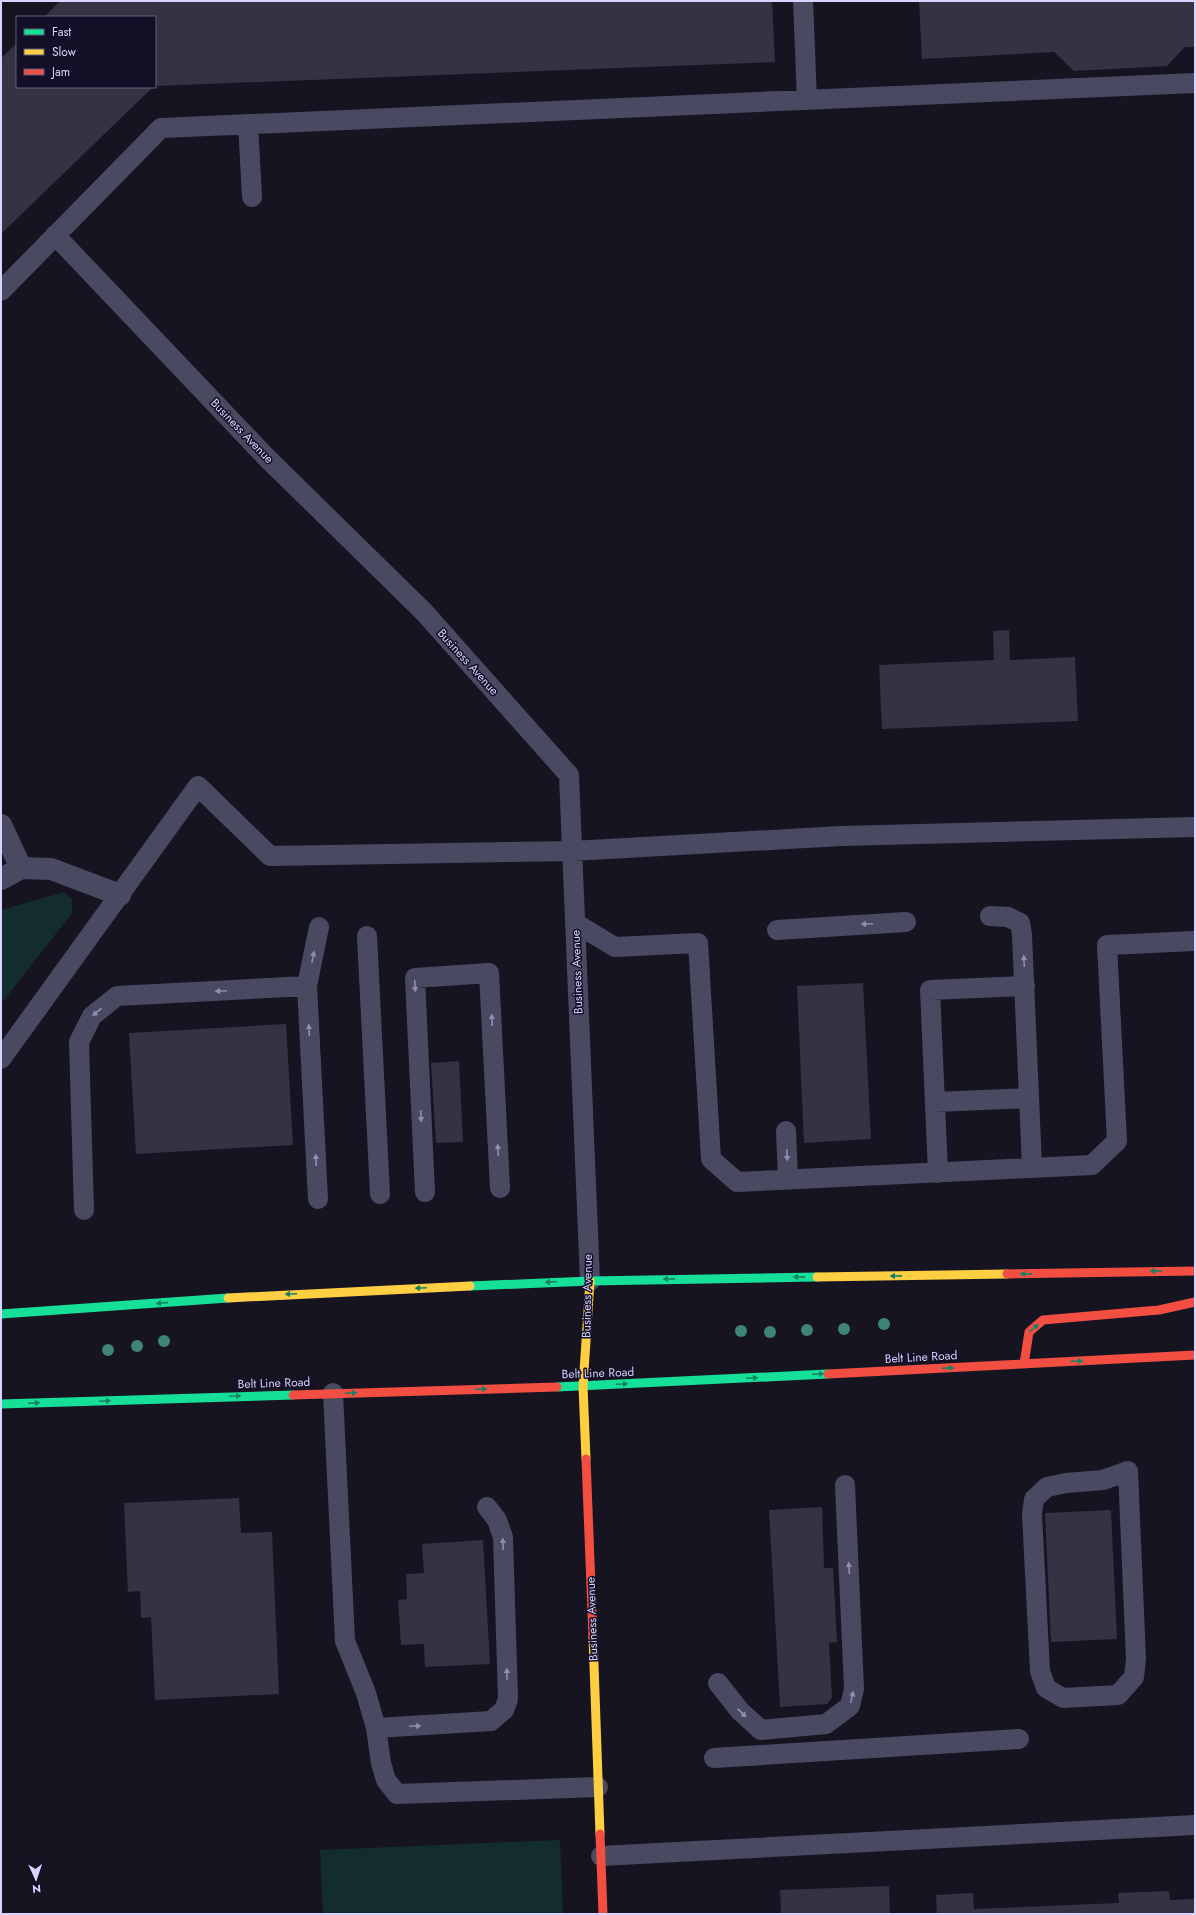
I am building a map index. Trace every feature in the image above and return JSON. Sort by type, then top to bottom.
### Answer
[{"type":"main road","points":[[1,1314],[291,1294],[590,1281],[1195,1271]]},
{"type":"main road","name":"Business Avenue","points":[[590,1281],[583,1386],[603,1914]]},
{"type":"main road","points":[[1024,1364],[1029,1332],[1043,1320],[1159,1310],[1195,1302]]},
{"type":"main road","name":"Belt Line Road","points":[[1,1404],[583,1386],[1195,1355]]},
{"type":"street","points":[[1,825],[21,868]]},
{"type":"street","points":[[1,879],[21,868],[51,869],[120,895]]},
{"type":"lane","points":[[803,1],[807,99]]},
{"type":"lane","points":[[1,291],[54,235],[161,128],[1195,83]]},
{"type":"lane","points":[[248,124],[252,197]]},
{"type":"lane","name":"Business Avenue","points":[[54,235],[267,458],[424,612],[569,775],[590,1281]]},
{"type":"lane","points":[[1,1059],[198,786],[270,856],[572,851],[841,836],[1195,826]]},
{"type":"lane","points":[[990,916],[1008,917],[1020,923],[1025,986],[1032,1167]]},
{"type":"lane","points":[[776,930],[906,922]]},
{"type":"lane","points":[[576,923],[614,947],[698,943],[711,1159],[738,1182],[1092,1165],[1117,1141],[1107,945],[1195,941]]},
{"type":"lane","points":[[318,1198],[307,986],[319,927]]},
{"type":"lane","points":[[367,936],[380,1194]]},
{"type":"lane","points":[[425,1192],[415,978],[483,973],[489,973],[500,1188]]},
{"type":"lane","points":[[84,1210],[79,1042],[92,1016],[117,996],[307,986]]},
{"type":"lane","points":[[938,1173],[930,990],[1025,986]]},
{"type":"lane","points":[[935,1102],[1029,1098]]},
{"type":"lane","points":[[786,1131],[788,1180]]},
{"type":"lane","points":[[333,1393],[345,1641],[366,1693],[376,1728],[381,1763],[386,1780],[397,1794],[598,1787]]},
{"type":"lane","points":[[1128,1471],[1136,1659],[1134,1677],[1118,1695],[1063,1698],[1046,1688],[1040,1671],[1032,1514],[1034,1499],[1047,1487],[1066,1483],[1103,1480],[1128,1471]]},
{"type":"lane","points":[[718,1683],[740,1711],[761,1730],[826,1724],[850,1706],[854,1689],[845,1485]]},
{"type":"lane","points":[[376,1728],[491,1722],[504,1710],[508,1699],[503,1536],[497,1520],[487,1507]]},
{"type":"lane","points":[[714,1758],[1019,1739]]},
{"type":"lane","points":[[601,1856],[1195,1825]]},
{"type":"green space","points":[[64,892],[72,899],[72,913],[1,1004],[1,910]]},
{"type":"green space","points":[[560,1840],[563,1914],[323,1914],[320,1850]]},
{"type":"building","points":[[60,1],[772,1],[775,62],[156,86],[156,16],[45,16]]},
{"type":"building","points":[[919,1],[1195,1],[1195,47],[1185,47],[1167,66],[1074,71],[1054,52],[922,59]]},
{"type":"building","points":[[16,44],[16,88],[152,88],[1,234],[1,58]]},
{"type":"building","points":[[1009,630],[1010,660],[1075,657],[1078,721],[882,729],[879,665],[994,660],[993,631]]},
{"type":"building","points":[[863,983],[871,1139],[804,1143],[797,986]]},
{"type":"building","points":[[286,1024],[293,1145],[136,1154],[129,1033]]},
{"type":"building","points":[[459,1061],[463,1142],[436,1143],[431,1063]]},
{"type":"building","points":[[239,1498],[241,1533],[272,1532],[279,1694],[155,1700],[151,1617],[141,1618],[140,1591],[128,1592],[124,1503]]},
{"type":"building","points":[[822,1507],[824,1568],[833,1568],[837,1642],[829,1643],[832,1698],[827,1704],[780,1707],[769,1510]]},
{"type":"building","points":[[1111,1510],[1117,1639],[1051,1642],[1045,1513]]},
{"type":"building","points":[[483,1540],[490,1664],[425,1667],[424,1644],[401,1645],[398,1600],[407,1599],[406,1574],[424,1573],[422,1544]]},
{"type":"building","points":[[889,1886],[890,1914],[781,1914],[780,1890]]},
{"type":"building","points":[[1169,1891],[1170,1900],[1195,1899],[1195,1914],[937,1914],[936,1895],[973,1893],[974,1909],[1119,1903],[1118,1893]]},
{"type":"traffic: fast","points":[[470,1286],[590,1281],[817,1277]]},
{"type":"traffic: fast","points":[[1,1314],[228,1298]]},
{"type":"traffic: fast","points":[[557,1387],[828,1374]]},
{"type":"traffic: fast","points":[[1,1404],[293,1395]]},
{"type":"traffic: slow","points":[[817,1277],[1007,1274]]},
{"type":"traffic: slow","points":[[586,1459],[583,1386],[590,1281]]},
{"type":"traffic: slow","points":[[228,1298],[470,1286]]},
{"type":"traffic: slow","points":[[593,1637],[600,1834]]},
{"type":"traffic: jam","points":[[1007,1274],[1195,1271]]},
{"type":"traffic: jam","points":[[1024,1364],[1029,1332],[1043,1320],[1159,1310],[1195,1302]]},
{"type":"traffic: jam","points":[[828,1374],[1195,1355]]},
{"type":"traffic: jam","points":[[293,1395],[557,1387]]},
{"type":"traffic: jam","points":[[586,1459],[593,1637]]},
{"type":"traffic: jam","points":[[600,1834],[603,1914]]}]
